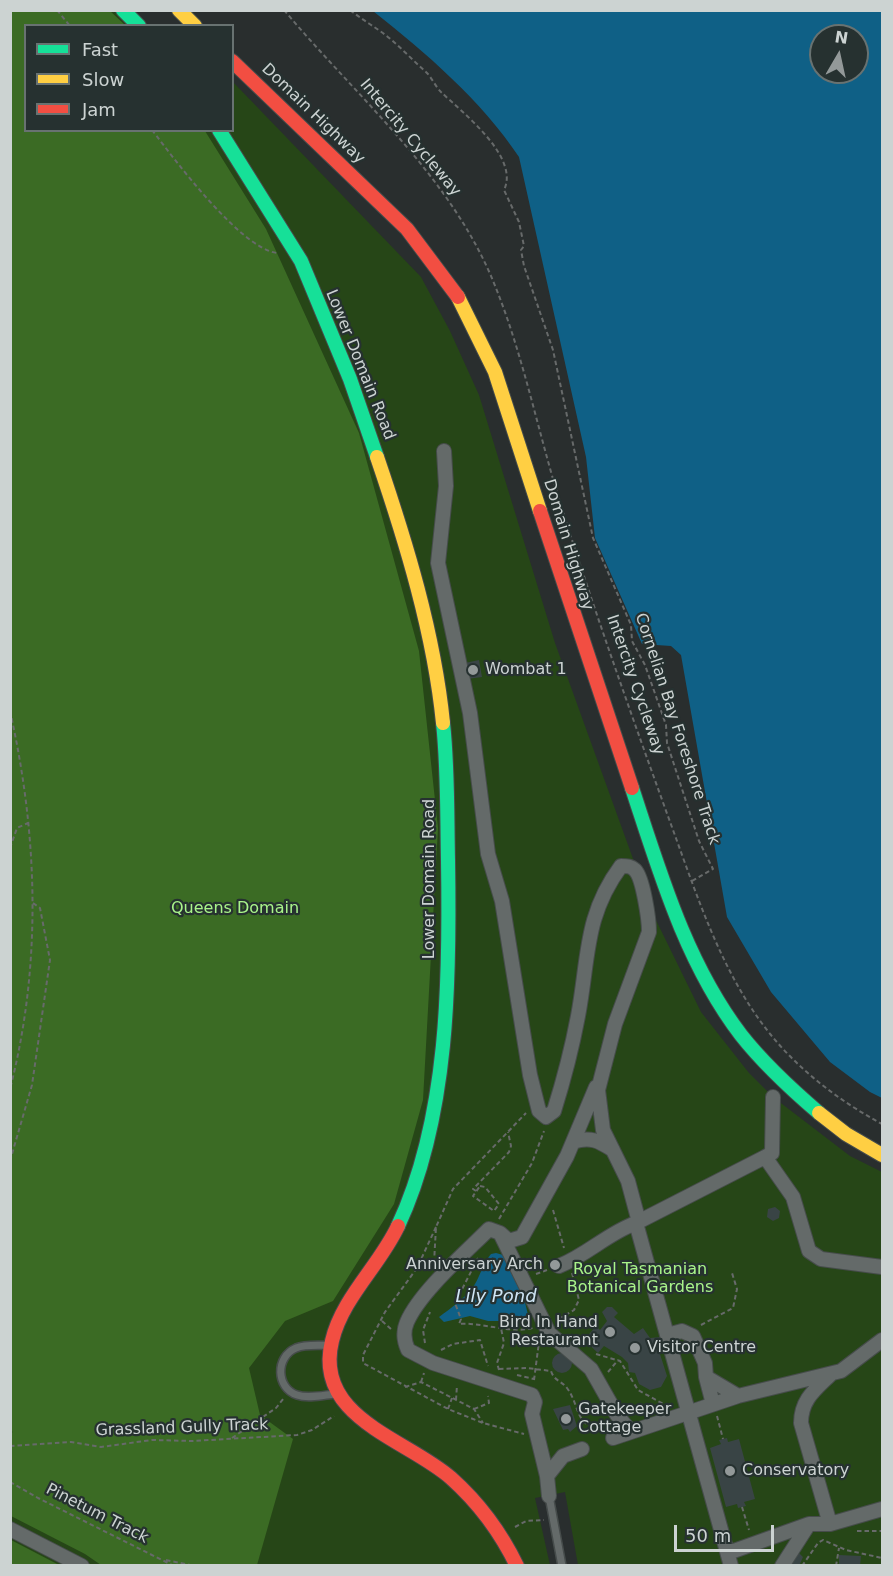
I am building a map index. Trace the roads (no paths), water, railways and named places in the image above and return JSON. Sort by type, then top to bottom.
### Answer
[{"type":"street","points":[[123,10],[137,24]]},
{"type":"street","points":[[179,10],[193,24]]},
{"type":"street","name":"Domain Highway","points":[[234,63],[407,229],[432,257],[469,312],[497,370],[575,627],[679,921],[705,978],[735,1026],[794,1090],[824,1120],[882,1155]]},
{"type":"street","name":"Lower Domain Road","points":[[220,132],[298,254],[350,377],[398,521],[430,646],[441,713],[446,766],[448,957],[435,1100],[424,1152],[408,1204],[390,1242],[344,1313],[330,1345],[331,1380],[347,1408],[448,1475],[488,1516],[504,1538],[517,1566]]},
{"type":"street","points":[[444,452],[446,486],[438,563],[470,713],[488,854],[502,901],[530,1075],[539,1111],[546,1117],[554,1111],[571,1051],[585,972],[588,937],[596,909],[621,866],[629,866],[636,871],[649,916],[649,932],[615,1024],[599,1079],[573,1142],[522,1236],[509,1240],[494,1231]]},
{"type":"street","points":[[599,1079],[599,1111],[603,1130],[628,1181],[685,1414],[729,1560],[753,1544],[809,1524],[830,1524],[882,1509]]},
{"type":"street","name":"Domain Highway","points":[[794,1090],[882,1145]]},
{"type":"street","points":[[564,1264],[596,1248],[621,1228],[772,1153],[773,1097]]},
{"type":"street","points":[[573,1142],[584,1138],[597,1141],[613,1150]]},
{"type":"street","points":[[765,1157],[793,1197],[809,1251],[821,1259],[882,1267]]},
{"type":"street","points":[[494,1231],[437,1282],[411,1314],[405,1334],[408,1350],[532,1395],[535,1402],[532,1414],[547,1476],[549,1496]]},
{"type":"street","points":[[494,1231],[546,1329],[591,1369],[617,1415],[631,1432]]},
{"type":"street","points":[[667,1335],[682,1330],[693,1336],[705,1363],[713,1404]]},
{"type":"street","points":[[608,1440],[738,1396],[841,1371],[882,1340]]},
{"type":"street","points":[[830,1524],[801,1422],[801,1413],[803,1402],[831,1374]]},
{"type":"street","points":[[706,1377],[738,1396]]},
{"type":"street","points":[[547,1476],[563,1456],[582,1449]]},
{"type":"street","points":[[782,1566],[809,1524]]},
{"type":"street","points":[[10,1529],[82,1566]]},
{"type":"lane","points":[[330,1345],[295,1348],[285,1356],[280,1368],[281,1381],[289,1391],[300,1396],[338,1394]]},
{"type":"lane","points":[[549,1496],[562,1566]]},
{"type":"water","points":[[373,11],[882,11],[882,1098],[870,1092],[830,1062],[771,992],[727,917],[681,655],[671,646],[642,644],[595,538],[586,457],[519,157],[488,116],[452,78]]},
{"type":"water","name":"Lily Pond","points":[[496,1253],[503,1255],[516,1279],[523,1295],[529,1321],[488,1321],[470,1316],[444,1322],[439,1317],[468,1293],[488,1257]]},
{"type":"place","name":"Wombat 1","points":[[473,670]]},
{"type":"place","name":"Anniversary Arch","points":[[555,1265]]},
{"type":"place","name":"Bird In Hand Restaurant","points":[[610,1332]]},
{"type":"place","name":"Visitor Centre","points":[[635,1348]]},
{"type":"place","name":"Gatekeeper Cottage","points":[[566,1419]]},
{"type":"place","name":"Conservatory","points":[[730,1471]]},
{"type":"park label","name":"Queens Domain","points":[[235,909]]},
{"type":"park label","name":"Royal Tasmanian Botanical Gardens","points":[[640,1279]]}]
